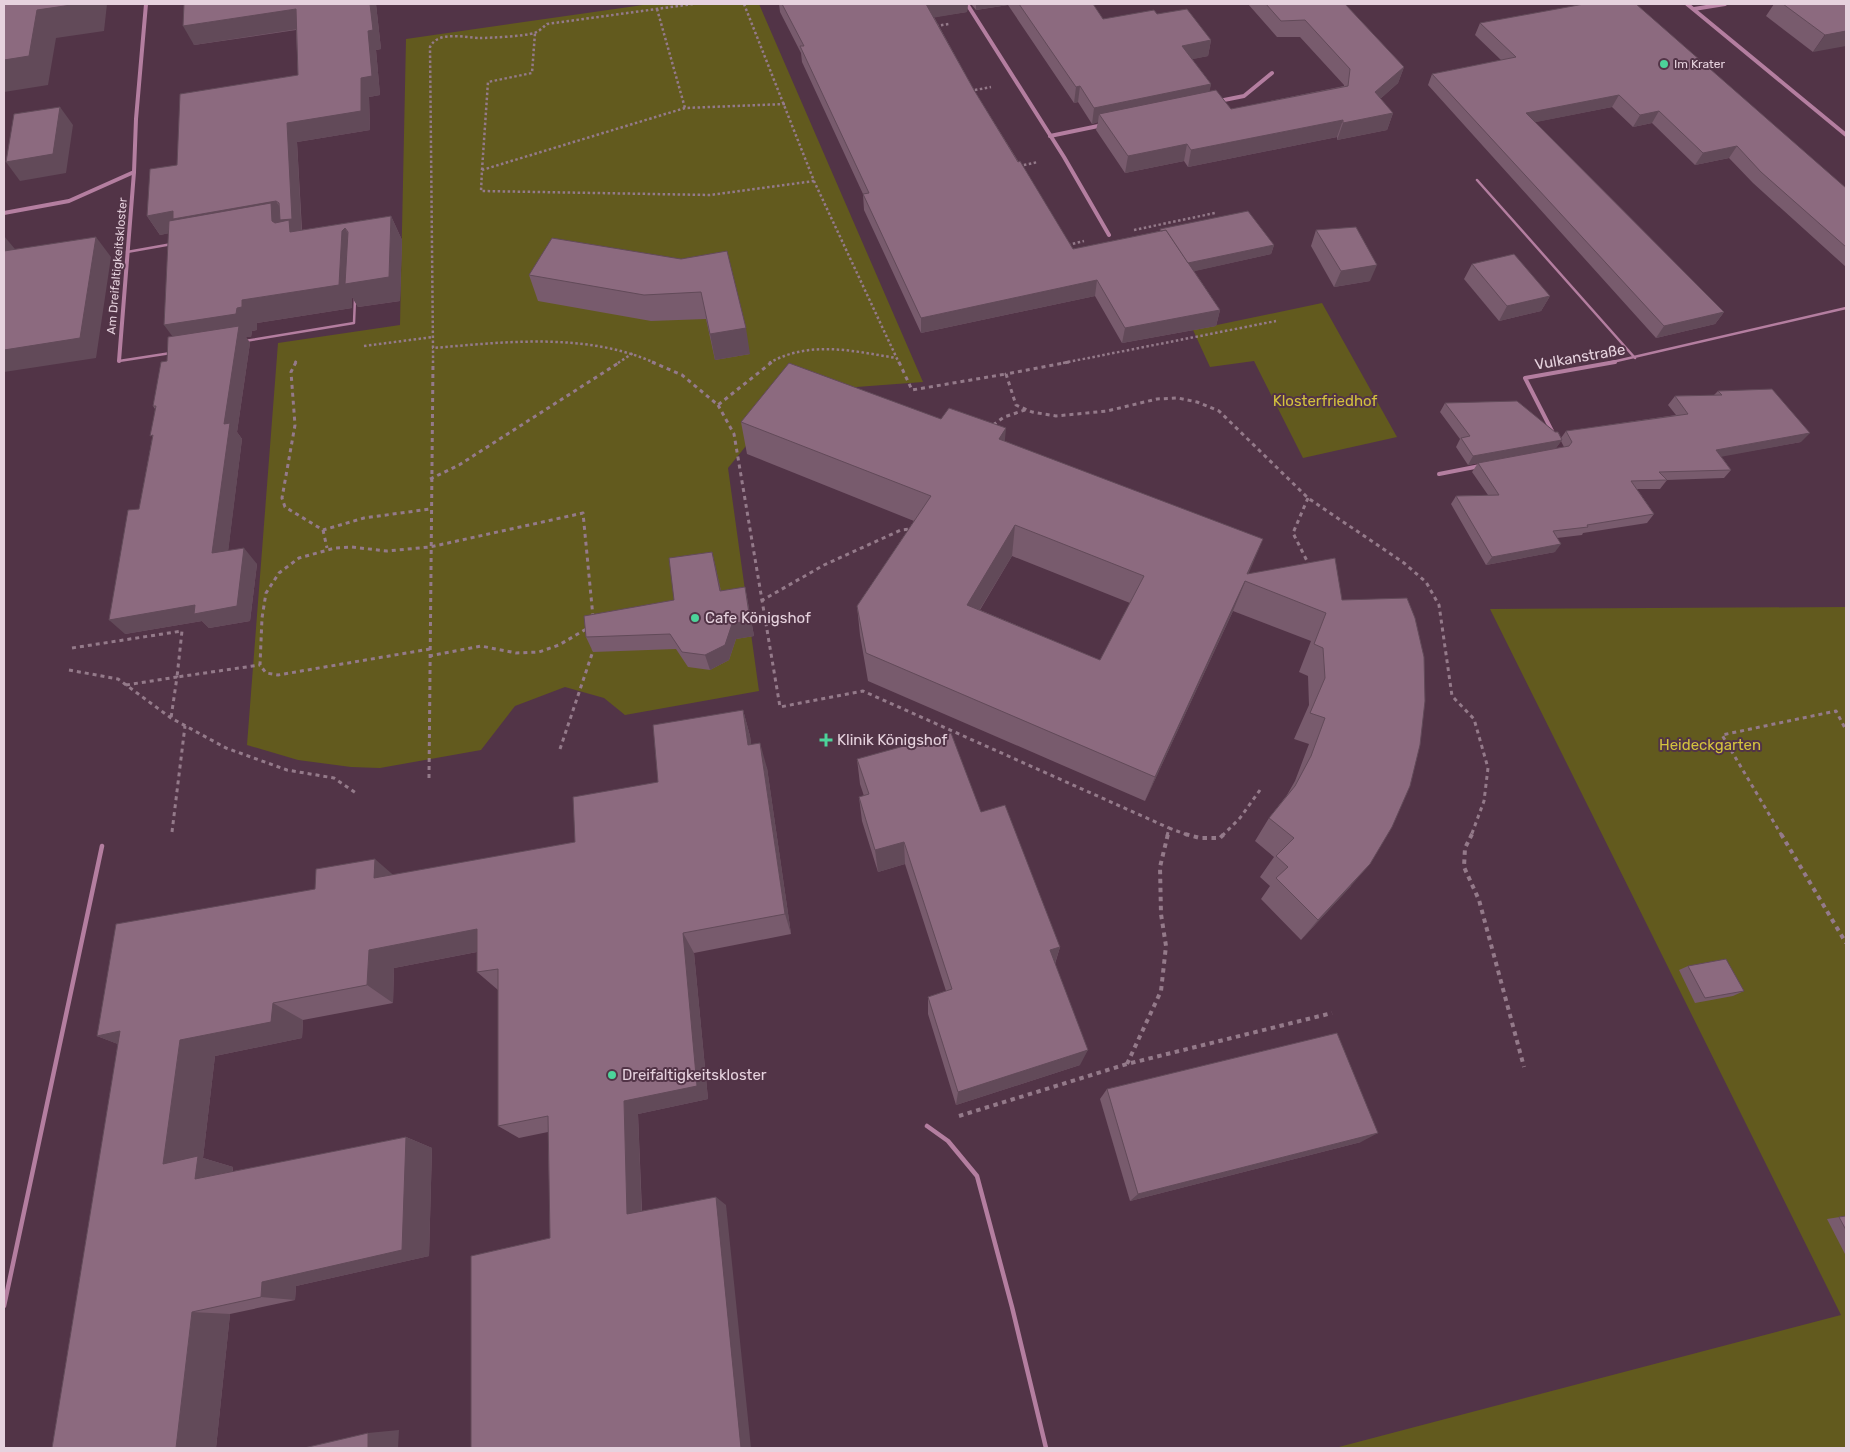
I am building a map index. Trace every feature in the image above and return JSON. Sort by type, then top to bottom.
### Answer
[{"type":"street","name":"Am Dreifaltigkeitskloster","points":[[119,361],[146,4]]},
{"type":"street","points":[[967,4],[1064,157],[1109,236]]},
{"type":"street","points":[[1687,4],[1846,135]]},
{"type":"street","points":[[1694,9],[1725,4]]},
{"type":"street","points":[[1214,102],[1244,96],[1272,73]]},
{"type":"street","points":[[1050,136],[1108,124]]},
{"type":"street","name":"Am Dreifaltigkeitskloster","points":[[4,213],[69,201],[134,172]]},
{"type":"lane","name":"Vulkanstraße","points":[[1477,180],[1636,358]]},
{"type":"lane","points":[[127,252],[174,243]]},
{"type":"lane","points":[[236,342],[354,323],[355,294]]},
{"type":"lane","name":"Vulkanstraße","points":[[1554,435],[1525,378],[1636,358],[1846,308]]},
{"type":"lane","points":[[119,361],[178,352]]},
{"type":"lane","points":[[1439,474],[1486,465]]},
{"type":"lane","points":[[4,1306],[102,846]]},
{"type":"lane","points":[[928,1126],[948,1141],[977,1176],[1012,1307],[1046,1448]]},
{"type":"path","points":[[428,778],[433,337],[430,47],[432,43],[439,39],[462,35],[480,38],[534,33],[547,24],[693,4]]},
{"type":"path","points":[[744,4],[814,181],[912,390],[1006,374],[1276,321]]},
{"type":"path","points":[[657,9],[685,108]]},
{"type":"path","points":[[928,28],[977,19]]},
{"type":"path","points":[[534,33],[532,72],[488,82],[482,191],[710,195],[814,181]]},
{"type":"path","points":[[968,92],[1016,82]]},
{"type":"path","points":[[482,170],[685,108],[785,104]]},
{"type":"path","points":[[1015,166],[1064,157]]},
{"type":"path","points":[[1062,247],[1215,213]]},
{"type":"path","points":[[356,347],[433,337]]},
{"type":"path","points":[[432,348],[511,342],[549,342],[587,344],[633,353],[682,375],[718,405],[734,434],[780,707],[863,691],[1188,837],[1204,840],[1220,838],[1240,818],[1260,790]]},
{"type":"path","points":[[718,405],[759,371],[790,352],[814,349],[840,350],[896,358]]},
{"type":"path","points":[[430,479],[459,466],[633,353]]},
{"type":"path","points":[[302,357],[296,360],[291,372],[295,425],[282,498],[284,508],[299,514],[323,530],[327,548]]},
{"type":"path","points":[[1006,374],[1016,404],[1032,412],[1056,416],[1106,411],[1157,399],[1178,398],[1197,402],[1219,411],[1308,498],[1404,562],[1426,582],[1439,606],[1452,696],[1474,719],[1488,768],[1484,801],[1474,830],[1465,848],[1464,867],[1479,900],[1524,1066]]},
{"type":"path","points":[[991,427],[1004,417],[1026,410]]},
{"type":"path","points":[[1308,498],[1293,533],[1313,573]]},
{"type":"path","points":[[323,530],[364,518],[430,509]]},
{"type":"path","points":[[429,656],[486,645],[506,652],[529,653],[549,650],[572,640],[593,624],[583,513],[430,547],[381,551],[348,547],[327,548],[285,566],[274,577],[266,594],[260,665],[266,673],[278,675],[430,649]]},
{"type":"path","points":[[761,601],[824,565],[901,530],[921,528]]},
{"type":"path","points":[[72,648],[182,631],[172,718]]},
{"type":"path","points":[[560,749],[595,644]]},
{"type":"path","points":[[125,685],[260,665]]},
{"type":"path","points":[[69,670],[118,679],[184,726],[226,748],[287,770],[334,778],[356,793]]},
{"type":"path","points":[[1846,730],[1836,711],[1722,735],[1846,943]]},
{"type":"path","points":[[172,832],[184,726]]},
{"type":"path","points":[[1127,1064],[1161,991],[1166,946],[1161,914],[1160,868],[1169,828]]},
{"type":"path","points":[[928,1126],[1127,1064],[1332,1013]]},
{"type":"green space","points":[[650,4],[759,4],[923,382],[790,392],[728,468],[759,691],[625,715],[604,698],[565,687],[515,706],[481,750],[380,768],[351,767],[298,760],[247,745],[278,343],[400,325],[406,39]]},
{"type":"green space","name":"Klosterfriedhof","points":[[1322,303],[1397,437],[1303,458],[1254,361],[1210,367],[1193,330]]},
{"type":"green space","name":"Heideckgarten","points":[[1846,607],[1846,1448],[1335,1448],[1841,1315],[1490,609]]},
{"type":"building","points":[[4,4],[78,4],[37,10],[29,56],[4,60]]},
{"type":"building","points":[[184,4],[370,4],[373,30],[368,31],[372,76],[361,78],[361,111],[287,123],[292,219],[280,220],[279,203],[276,201],[173,219],[173,211],[147,216],[150,169],[177,165],[180,94],[298,75],[296,9],[183,26]]},
{"type":"building","points":[[782,4],[926,4],[974,90],[1018,162],[1020,161],[1073,249],[1166,230],[1220,310],[1125,328],[1097,280],[921,318],[863,194],[869,193],[800,46],[804,46]]},
{"type":"building","points":[[1019,4],[1093,4],[1103,19],[1154,10],[1157,14],[1187,9],[1211,40],[1182,46],[1211,84],[1094,108],[1080,86],[1076,87]]},
{"type":"building","points":[[1266,4],[1345,4],[1404,67],[1375,92],[1393,113],[1343,123],[1343,120],[1191,150],[1187,144],[1128,156],[1099,114],[1216,90],[1231,109],[1348,86],[1350,69],[1305,20],[1281,21]]},
{"type":"building","points":[[1584,4],[1636,4],[1846,188],[1846,247],[1761,172],[1737,146],[1703,153],[1659,111],[1640,115],[1619,95],[1526,113],[1724,312],[1664,326],[1432,74],[1516,57],[1480,23]]},
{"type":"building","points":[[1783,4],[1846,4],[1846,31],[1825,35]]},
{"type":"building","points":[[60,107],[53,154],[6,162],[14,114]]},
{"type":"building","points":[[271,203],[272,221],[275,223],[289,220],[290,232],[391,216],[389,277],[345,284],[348,232],[345,228],[342,231],[339,285],[242,300],[242,307],[237,308],[236,314],[164,325],[169,221]]},
{"type":"building","points":[[1248,211],[1274,245],[1188,263],[1166,230],[1161,231],[1160,229]]},
{"type":"building","points":[[1356,227],[1377,265],[1341,271],[1316,230]]},
{"type":"building","points":[[96,237],[80,338],[4,350],[4,251]]},
{"type":"building","points":[[552,238],[681,259],[727,251],[746,328],[710,334],[701,292],[644,295],[529,275]]},
{"type":"building","points":[[1514,254],[1550,296],[1507,306],[1472,264]]},
{"type":"building","points":[[239,326],[224,424],[230,423],[212,553],[244,548],[237,606],[194,614],[195,605],[109,620],[128,510],[139,509],[153,435],[150,436],[156,406],[153,406],[161,362],[167,361],[168,337]]},
{"type":"building","points":[[789,363],[941,419],[949,408],[1006,428],[999,439],[1263,539],[1247,574],[1335,558],[1342,600],[1407,598],[1415,618],[1424,657],[1425,701],[1420,745],[1410,786],[1392,827],[1370,864],[1318,920],[1276,878],[1288,867],[1276,856],[1294,838],[1269,818],[1295,786],[1311,756],[1325,718],[1310,713],[1325,678],[1323,648],[1314,644],[1326,613],[1245,581],[1155,777],[866,653],[857,606],[931,496],[741,422]],"holes":[[[1015,525],[1144,576],[1100,660],[967,605]]]},
{"type":"building","points":[[1772,389],[1810,433],[1716,450],[1731,470],[1659,472],[1667,480],[1631,481],[1654,514],[1587,525],[1588,527],[1553,531],[1561,544],[1492,557],[1456,496],[1499,495],[1478,463],[1569,446],[1572,442],[1566,431],[1688,414],[1675,396],[1722,395],[1718,391]]},
{"type":"building","points":[[1517,401],[1555,432],[1558,432],[1562,440],[1473,456],[1461,438],[1470,436],[1445,403]]},
{"type":"building","points":[[712,552],[720,591],[745,587],[750,620],[732,624],[725,645],[705,655],[682,652],[670,634],[586,637],[584,616],[674,600],[669,558]]},
{"type":"building","name":"Dreifaltigkeitskloster","points":[[743,710],[748,745],[760,743],[785,914],[683,933],[697,1086],[624,1101],[627,1214],[716,1197],[741,1448],[471,1448],[471,1256],[550,1238],[548,1116],[498,1126],[498,969],[477,972],[477,929],[369,950],[367,985],[273,1003],[271,1022],[180,1040],[163,1164],[198,1156],[195,1179],[406,1137],[402,1250],[262,1282],[261,1297],[192,1312],[176,1448],[52,1448],[120,1031],[97,1036],[116,924],[315,889],[316,869],[375,859],[374,878],[575,842],[573,797],[658,782],[653,725]]},
{"type":"building","points":[[951,733],[981,812],[1005,805],[1060,947],[1050,950],[1088,1050],[958,1092],[928,997],[952,989],[904,842],[875,850],[859,797],[869,794],[857,759]]},
{"type":"building","points":[[1726,959],[1744,991],[1705,998],[1688,966]]},
{"type":"building","points":[[1337,1033],[1378,1133],[1138,1194],[1107,1089]]},
{"type":"building","points":[[1846,1216],[1846,1230],[1839,1217]]},
{"type":"building","points":[[368,1433],[368,1448],[304,1448]]},
{"type":"place","name":"Im Krater","points":[[1664,64]]},
{"type":"place","name":"Cafe Königshof","points":[[695,618]]},
{"type":"place","name":"Klinik Königshof","points":[[826,740]]},
{"type":"place","name":"Dreifaltigkeitskloster","points":[[612,1075]]}]
